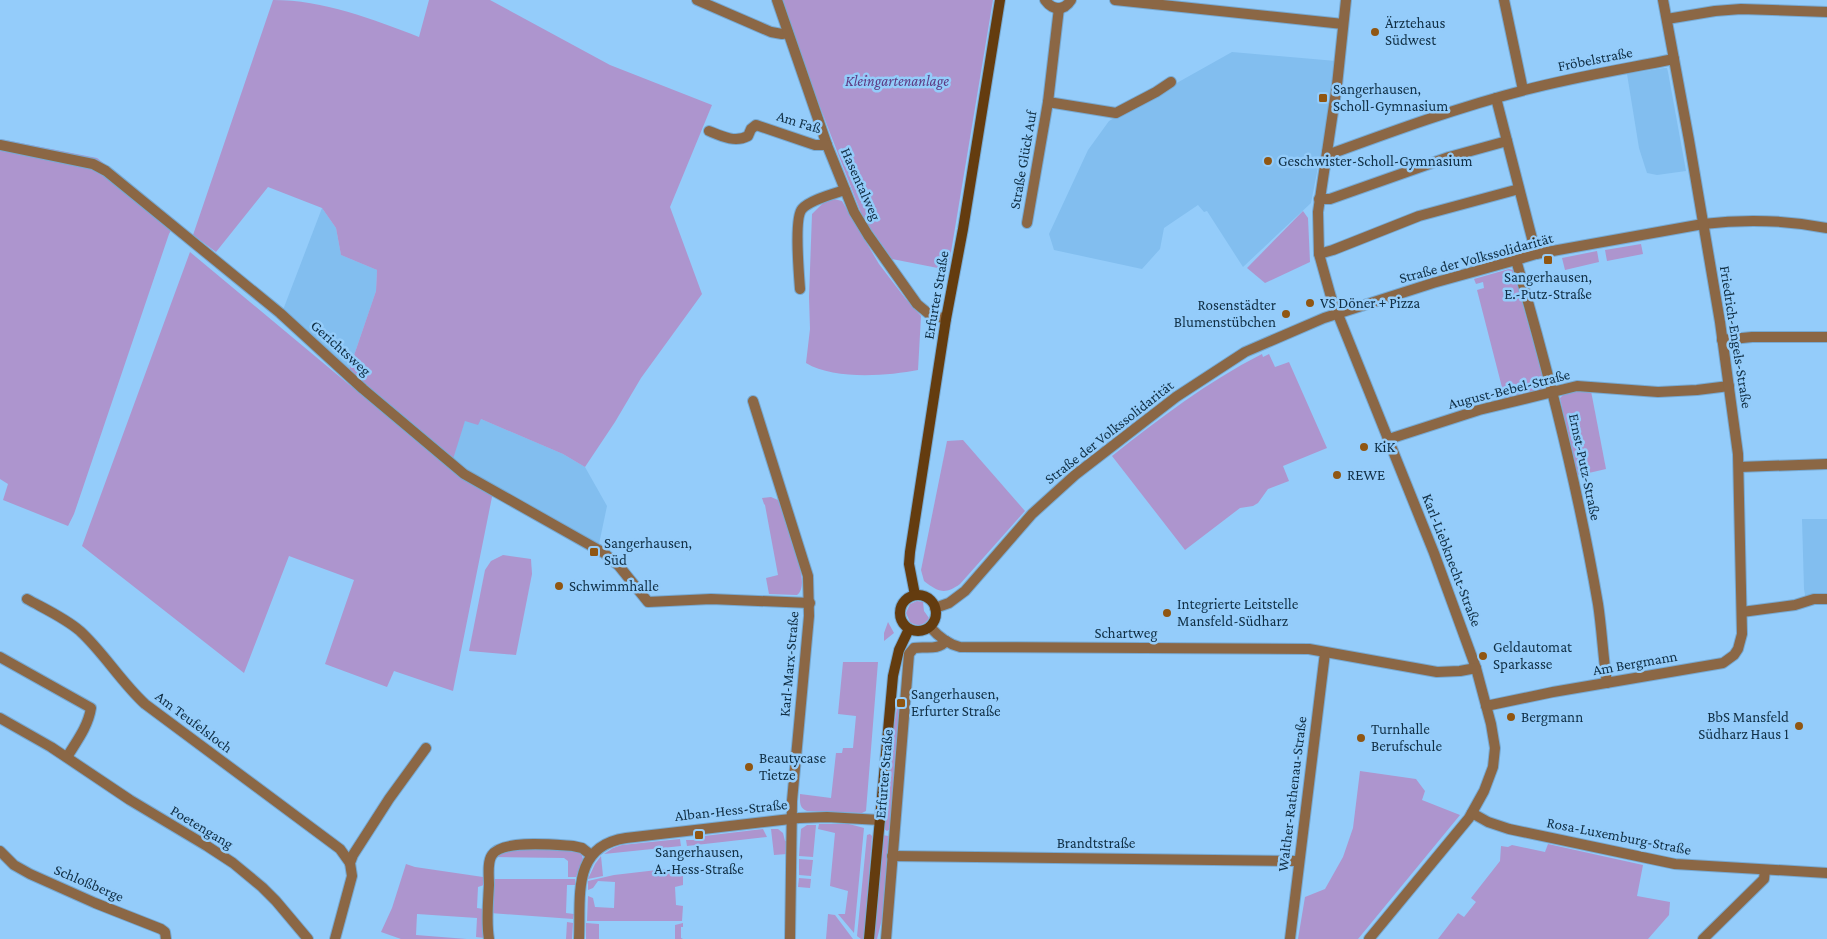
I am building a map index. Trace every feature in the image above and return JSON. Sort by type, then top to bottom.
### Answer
[{"type":"main road","name":"Erfurter Straße","points":[[915,595],[909,564],[910,552],[946,319],[964,229],[1000,0]]},
{"type":"main road","points":[[915,595],[927,598],[935,608],[935,618],[930,627],[921,631],[909,629],[901,620],[900,610],[905,600],[915,595]]},
{"type":"main road","name":"Erfurter Straße","points":[[869,939],[894,669],[899,650],[909,629]]},
{"type":"street","points":[[697,0],[771,32],[788,33]]},
{"type":"street","name":"Hasentalweg","points":[[777,0],[827,144],[854,212],[913,298],[929,314],[946,319]]},
{"type":"street","points":[[1046,0],[1052,7],[1059,8],[1066,6],[1071,0]]},
{"type":"street","points":[[1115,0],[1343,24]]},
{"type":"street","name":"Karl-Liebknecht-Straße","points":[[1346,0],[1327,152],[1319,199],[1317,230],[1319,254],[1331,297],[1434,553],[1476,668],[1494,735],[1494,761],[1488,784],[1472,813],[1369,939]]},
{"type":"street","points":[[1504,0],[1523,90]]},
{"type":"street","name":"Friedrich-Engels-Straße","points":[[1663,0],[1722,340],[1739,467],[1741,642],[1730,660]]},
{"type":"street","name":"Straße Glück Auf","points":[[1027,223],[1048,102],[1059,8]]},
{"type":"street","points":[[1667,19],[1715,10],[1827,12]]},
{"type":"street","name":"Fröbelstraße","points":[[1327,152],[1333,153],[1417,122],[1523,90],[1674,59]]},
{"type":"street","name":"Straße Glück Auf","points":[[1048,102],[1116,113],[1171,82]]},
{"type":"street","points":[[1496,98],[1536,254]]},
{"type":"street","name":"Am Faß","points":[[709,131],[722,137],[744,138],[748,136],[751,129],[756,125],[815,145],[827,144]]},
{"type":"street","points":[[1319,199],[1330,199],[1449,157],[1507,141]]},
{"type":"street","name":"Gerichtsweg","points":[[0,145],[93,164],[106,172],[280,313],[380,404],[464,474],[604,553],[620,566],[637,585],[648,602],[717,600],[810,603]]},
{"type":"street","points":[[1319,254],[1419,216],[1519,189]]},
{"type":"street","points":[[800,289],[798,227],[800,212],[808,204],[845,190]]},
{"type":"street","name":"Straße der Volkssolidarität","points":[[935,608],[949,602],[965,591],[1032,514],[1075,475],[1176,397],[1245,352],[1280,336],[1338,313],[1433,283],[1536,254],[1703,224],[1730,221],[1759,221],[1827,228]]},
{"type":"street","name":"Ernst-Putz-Straße","points":[[1516,260],[1553,393],[1598,605],[1607,683]]},
{"type":"street","points":[[1722,340],[1752,337],[1827,337]]},
{"type":"street","name":"August-Bebel-Straße","points":[[1389,439],[1479,410],[1582,386],[1658,392],[1729,386]]},
{"type":"street","name":"Karl-Marx-Straße","points":[[753,400],[808,576],[810,603],[791,819],[790,939]]},
{"type":"street","points":[[1739,467],[1827,464]]},
{"type":"street","name":"Am Teufelsloch","points":[[26,599],[67,621],[81,632],[129,690],[145,704],[340,849],[350,863]]},
{"type":"street","points":[[1742,612],[1795,605],[1814,599],[1827,599]]},
{"type":"street","name":"Schartweg","points":[[930,627],[946,641],[960,647],[1305,649],[1437,672],[1476,668]]},
{"type":"street","name":"Erfurter Straße","points":[[886,939],[909,654],[914,648],[937,647],[946,641]]},
{"type":"street","name":"Walther-Rathenau-Straße","points":[[1290,939],[1325,653]]},
{"type":"street","points":[[0,657],[90,708],[90,718],[66,757]]},
{"type":"street","name":"Am Bergmann","points":[[1486,706],[1723,663],[1730,660]]},
{"type":"street","name":"Poetengang","points":[[0,718],[66,757],[130,800],[233,863],[262,886],[308,939]]},
{"type":"street","points":[[335,939],[352,876],[350,863],[353,855],[389,798],[426,748]]},
{"type":"street","name":"Rosa-Luxemburg-Straße","points":[[1472,813],[1488,822],[1506,828],[1656,861],[1688,866],[1827,873]]},
{"type":"street","name":"Alban-Hess-Straße","points":[[592,855],[602,846],[621,839],[791,819],[828,817],[880,820]]},
{"type":"street","points":[[489,939],[490,861],[494,852],[518,845],[574,846],[592,855],[581,879],[579,939]]},
{"type":"street","points":[[0,867],[3,854]]},
{"type":"street","name":"Schloßberge","points":[[3,854],[17,867],[30,874],[161,929],[165,932],[166,939]]},
{"type":"street","name":"Brandtstraße","points":[[892,856],[1299,861]]},
{"type":"street","points":[[1708,937],[1764,879],[1766,870]]},
{"type":"shaded area","points":[[1232,52],[1336,61],[1328,116],[1311,203],[1243,267],[1207,211],[1204,212],[1198,205],[1164,228],[1160,249],[1142,269],[1054,250],[1049,234],[1088,150],[1109,121]]},
{"type":"shaded area","points":[[1667,68],[1668,72],[1686,171],[1657,175],[1647,173],[1639,148],[1627,74]]},
{"type":"shaded area","points":[[322,208],[336,228],[341,255],[377,270],[376,291],[349,370],[283,310]]},
{"type":"shaded area","points":[[481,419],[563,454],[585,467],[607,506],[599,544],[467,472],[452,459],[465,420]]},
{"type":"shaded area","points":[[1802,519],[1827,519],[1827,599],[1806,601]]},
{"type":"green space","points":[[273,0],[310,3],[329,7],[366,17],[419,37],[429,0],[490,0],[610,65],[712,105],[670,207],[702,294],[641,378],[585,467],[563,454],[481,419],[478,425],[465,421],[453,459],[467,472],[494,487],[453,691],[394,671],[387,687],[325,664],[354,580],[289,556],[244,673],[82,546],[190,252],[352,387],[349,370],[376,291],[377,270],[341,255],[336,228],[322,208],[268,187],[216,252],[193,235]]},
{"type":"green space","name":"Kleingartenanlage","points":[[781,0],[993,0],[948,270],[892,259],[863,218]]},
{"type":"green space","points":[[0,139],[97,158],[176,221],[169,234],[74,514],[68,526],[3,500],[8,484],[0,479]]},
{"type":"green space","points":[[834,199],[842,201],[879,264],[921,316],[918,370],[891,374],[861,375],[831,372],[806,363],[810,329],[809,297],[812,214],[824,202]]},
{"type":"green space","points":[[1303,211],[1308,218],[1310,262],[1265,283],[1247,268]]},
{"type":"green space","points":[[1641,244],[1643,254],[1607,261],[1605,250]]},
{"type":"green space","points":[[1597,251],[1599,262],[1565,270],[1562,258]]},
{"type":"green space","points":[[1509,269],[1513,270],[1546,388],[1505,399],[1477,290],[1484,288],[1483,282],[1476,284],[1474,279]]},
{"type":"green space","points":[[1262,354],[1263,357],[1269,354],[1275,367],[1289,362],[1327,448],[1283,466],[1289,481],[1268,489],[1258,503],[1253,506],[1240,508],[1185,550],[1112,456],[1166,414],[1222,376]]},
{"type":"green space","points":[[1577,391],[1591,391],[1606,469],[1580,475],[1576,474],[1560,398],[1563,395]]},
{"type":"green space","points":[[963,440],[1025,511],[960,584],[950,590],[942,591],[933,588],[924,581],[921,570],[947,441]]},
{"type":"green space","points":[[771,497],[778,500],[794,539],[791,541],[802,577],[802,585],[797,595],[769,594],[766,578],[778,575],[765,505],[762,498]]},
{"type":"green space","points":[[503,555],[531,559],[532,574],[516,655],[469,651],[485,570],[491,561]]},
{"type":"green space","points":[[917,601],[923,602],[924,611],[929,618],[920,625],[910,622],[906,613],[910,604]]},
{"type":"green space","points":[[888,622],[894,633],[884,641],[884,633]]},
{"type":"green space","points":[[843,662],[878,662],[866,811],[862,813],[807,811],[801,806],[800,794],[831,798],[836,753],[842,753],[843,748],[853,748],[856,716],[838,714]]},
{"type":"green space","points":[[897,708],[901,708],[890,829],[887,831],[884,829],[893,731]]},
{"type":"green space","points":[[1360,771],[1416,779],[1425,791],[1422,800],[1460,815],[1358,939],[1298,939],[1305,897],[1325,889],[1343,857],[1353,828]]},
{"type":"green space","points":[[819,824],[849,824],[864,828],[854,933],[838,914],[845,914],[848,891],[830,886],[835,833],[818,829]]},
{"type":"green space","points":[[807,825],[816,825],[813,857],[799,856],[801,829]]},
{"type":"green space","points":[[763,829],[767,837],[687,846],[686,840],[696,840],[696,837]]},
{"type":"green space","points":[[771,829],[778,829],[783,833],[785,841],[787,841],[787,854],[774,855]]},
{"type":"green space","points":[[870,834],[872,836],[864,939],[861,939],[857,936],[867,835]]},
{"type":"green space","points":[[882,835],[889,836],[882,919],[877,939],[874,939]]},
{"type":"green space","points":[[680,839],[681,846],[604,854],[622,845]]},
{"type":"green space","points":[[1548,844],[1643,865],[1637,896],[1670,902],[1669,915],[1648,939],[1438,939],[1458,913],[1464,917],[1476,902],[1471,898],[1500,861],[1501,846],[1508,847],[1512,845],[1545,852]]},
{"type":"green space","points":[[541,847],[581,852],[583,859],[576,877],[568,877],[568,861],[564,858],[494,857],[502,851]]},
{"type":"green space","points":[[601,856],[603,876],[588,879],[595,864]]},
{"type":"green space","points":[[799,859],[813,860],[811,876],[799,875]]},
{"type":"green space","points":[[406,864],[483,877],[484,885],[478,887],[477,908],[484,909],[483,927],[485,938],[476,937],[477,918],[417,914],[416,935],[467,939],[401,939],[381,932],[392,908]]},
{"type":"green space","points":[[683,867],[683,885],[675,887],[676,905],[683,906],[682,921],[587,921],[588,896],[593,898],[595,907],[614,908],[615,882],[598,881],[593,888],[588,890],[588,881],[614,875]]},
{"type":"green space","points":[[799,878],[811,879],[810,888],[798,887]]},
{"type":"green space","points":[[492,879],[575,879],[575,885],[567,885],[566,913],[574,914],[573,919],[490,913]]},
{"type":"green space","points":[[828,914],[835,915],[853,939],[826,939]]},
{"type":"green space","points":[[567,922],[573,923],[572,939],[566,939]]},
{"type":"green space","points":[[586,923],[599,924],[599,939],[586,939]]},
{"type":"green space","points":[[683,923],[681,938],[683,939],[675,939],[675,925]]},
{"type":"place","name":"Ärztehaus Südwest","points":[[1375,32]]},
{"type":"place","name":"Sangerhausen, Scholl-Gymnasium","points":[[1323,98]]},
{"type":"place","name":"Geschwister-Scholl-Gymnasium","points":[[1268,161]]},
{"type":"place","name":"Sangerhausen, E.-Putz-Straße","points":[[1548,260]]},
{"type":"place","name":"VS Döner + Pizza","points":[[1310,303]]},
{"type":"place","name":"Rosenstädter Blumenstübchen","points":[[1286,314]]},
{"type":"place","name":"KiK","points":[[1364,447]]},
{"type":"place","name":"REWE","points":[[1337,475]]},
{"type":"place","name":"Sangerhausen, Süd","points":[[594,552]]},
{"type":"place","name":"Schwimmhalle","points":[[559,586]]},
{"type":"place","name":"Integrierte Leitstelle Mansfeld-Südharz","points":[[1167,613]]},
{"type":"place","name":"Geldautomat Sparkasse","points":[[1483,656]]},
{"type":"place","name":"Sangerhausen, Erfurter Straße","points":[[901,703]]},
{"type":"place","name":"Bergmann","points":[[1511,717]]},
{"type":"place","name":"BbS Mansfeld Südharz Haus 1","points":[[1799,726]]},
{"type":"place","name":"Turnhalle Berufschule","points":[[1361,738]]},
{"type":"place","name":"Beautycase Tietze","points":[[749,767]]},
{"type":"place","name":"Sangerhausen, A.-Hess-Straße","points":[[699,835]]}]
